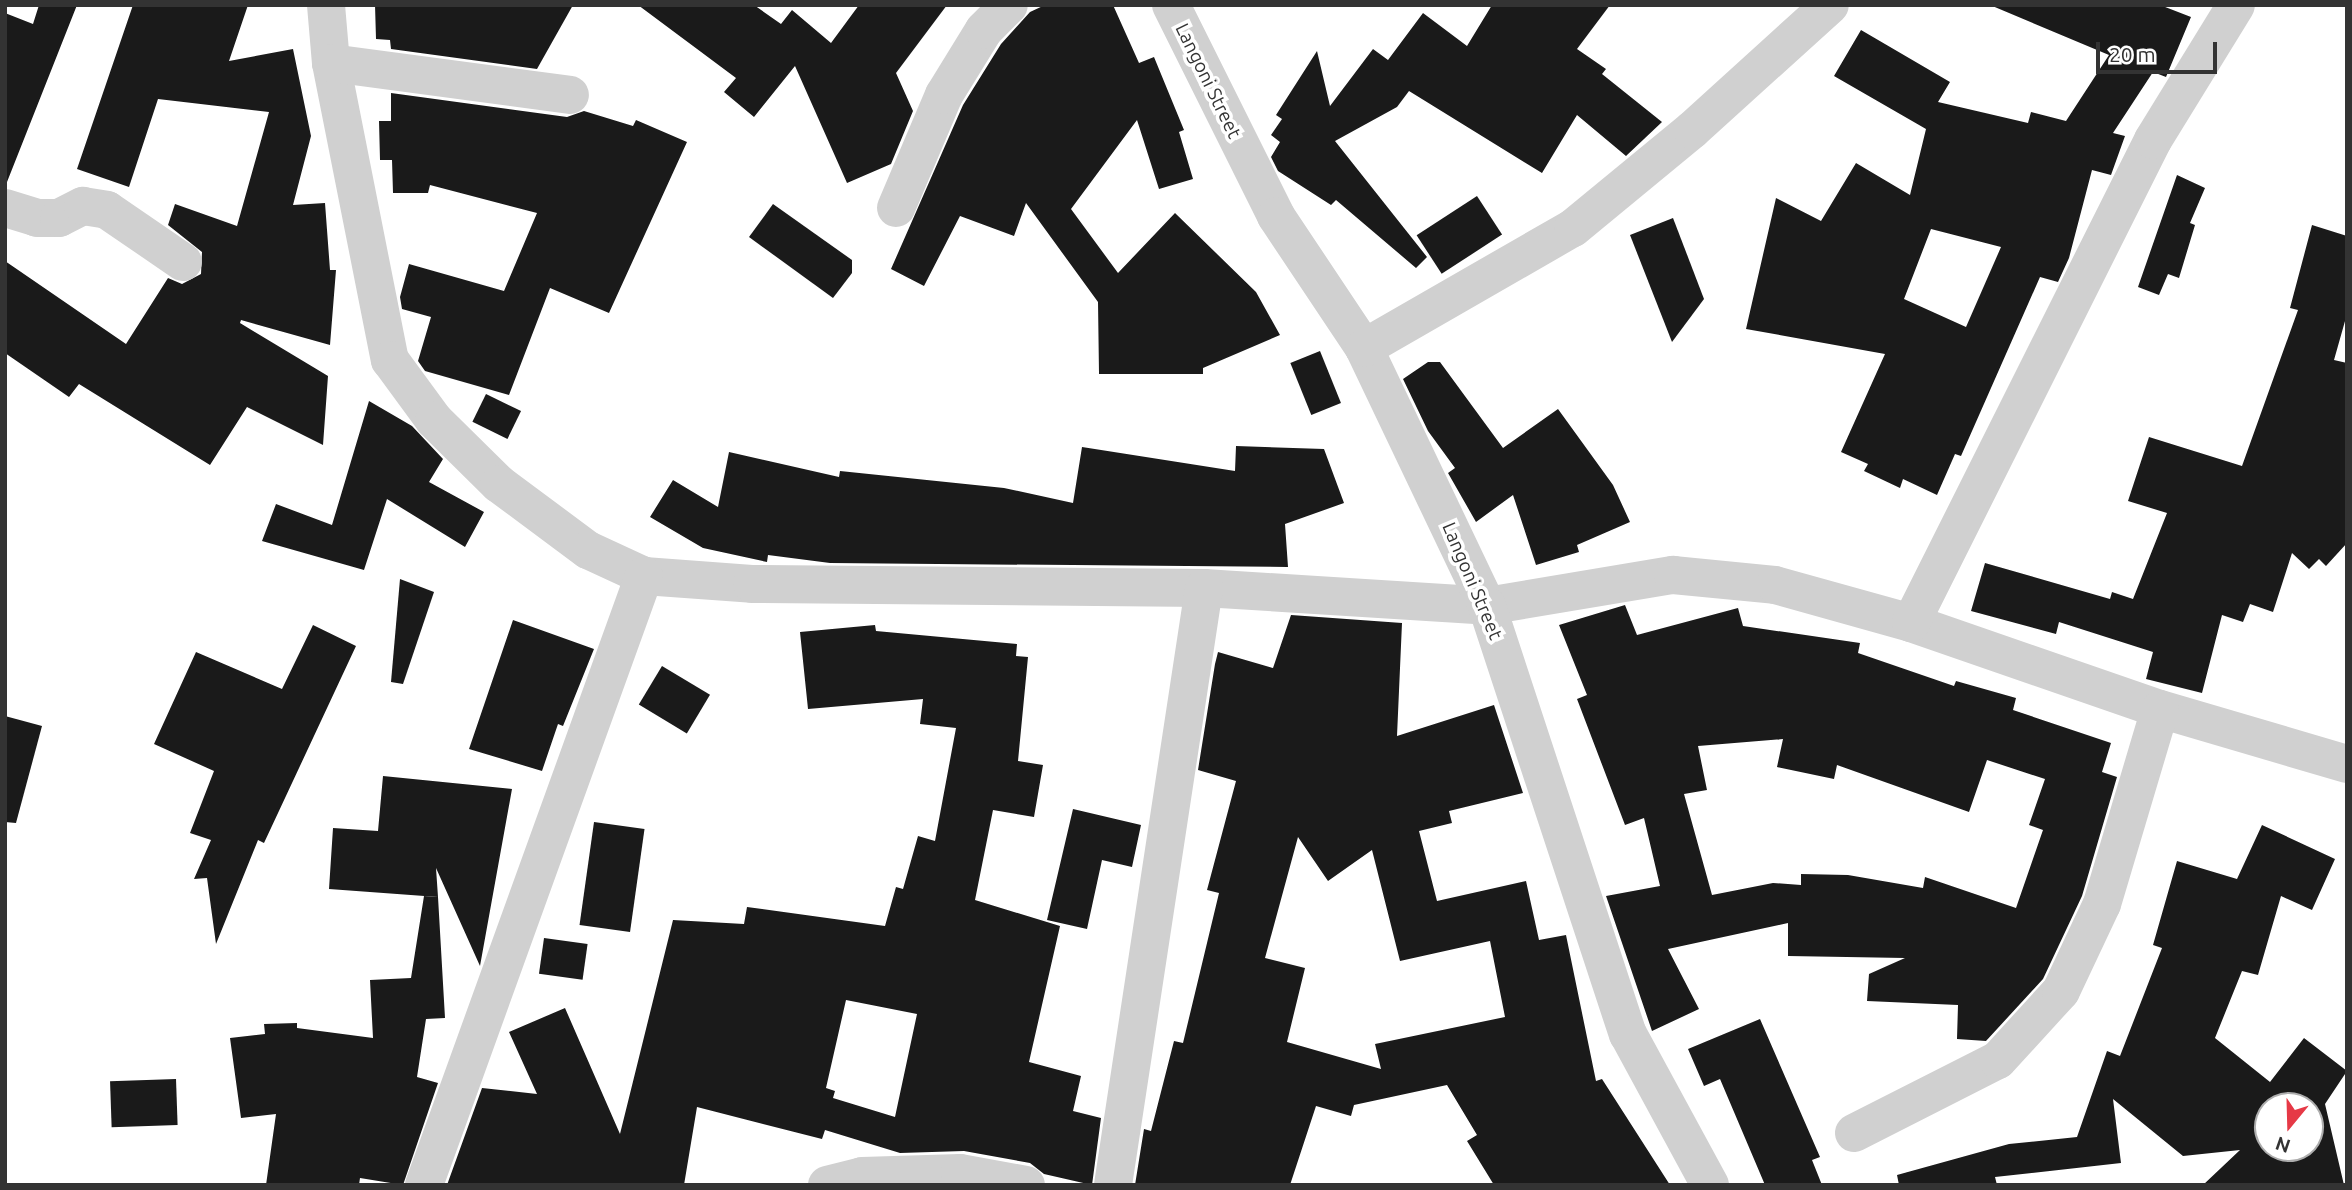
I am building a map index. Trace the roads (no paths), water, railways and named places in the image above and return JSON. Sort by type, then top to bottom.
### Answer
[{"type":"street","points":[[326,5],[331,64],[390,360],[434,420],[499,484],[588,550],[644,576],[752,584],[1204,588],[1486,606],[1673,575],[1775,585],[1911,623],[2160,709],[2347,764]]},
{"type":"street","points":[[896,208],[944,95],[984,30],[1009,5]]},
{"type":"street","name":"Langoni Street","points":[[1171,5],[1276,216],[1364,348],[1486,606],[1628,1034],[1710,1185]]},
{"type":"street","points":[[1364,348],[1573,228],[1692,130],[1830,5]]},
{"type":"street","points":[[1911,623],[2153,140],[2236,5]]},
{"type":"street","points":[[331,64],[570,95]]},
{"type":"street","points":[[5,208],[37,218],[59,218],[83,206],[107,210],[183,262]]},
{"type":"street","points":[[424,1185],[644,576]]},
{"type":"street","points":[[1113,1185],[1204,588]]},
{"type":"street","points":[[1854,1133],[1998,1060],[2061,991],[2102,904],[2160,709]]},
{"type":"street","points":[[827,1185],[862,1176],[960,1173],[1026,1185]]}]
